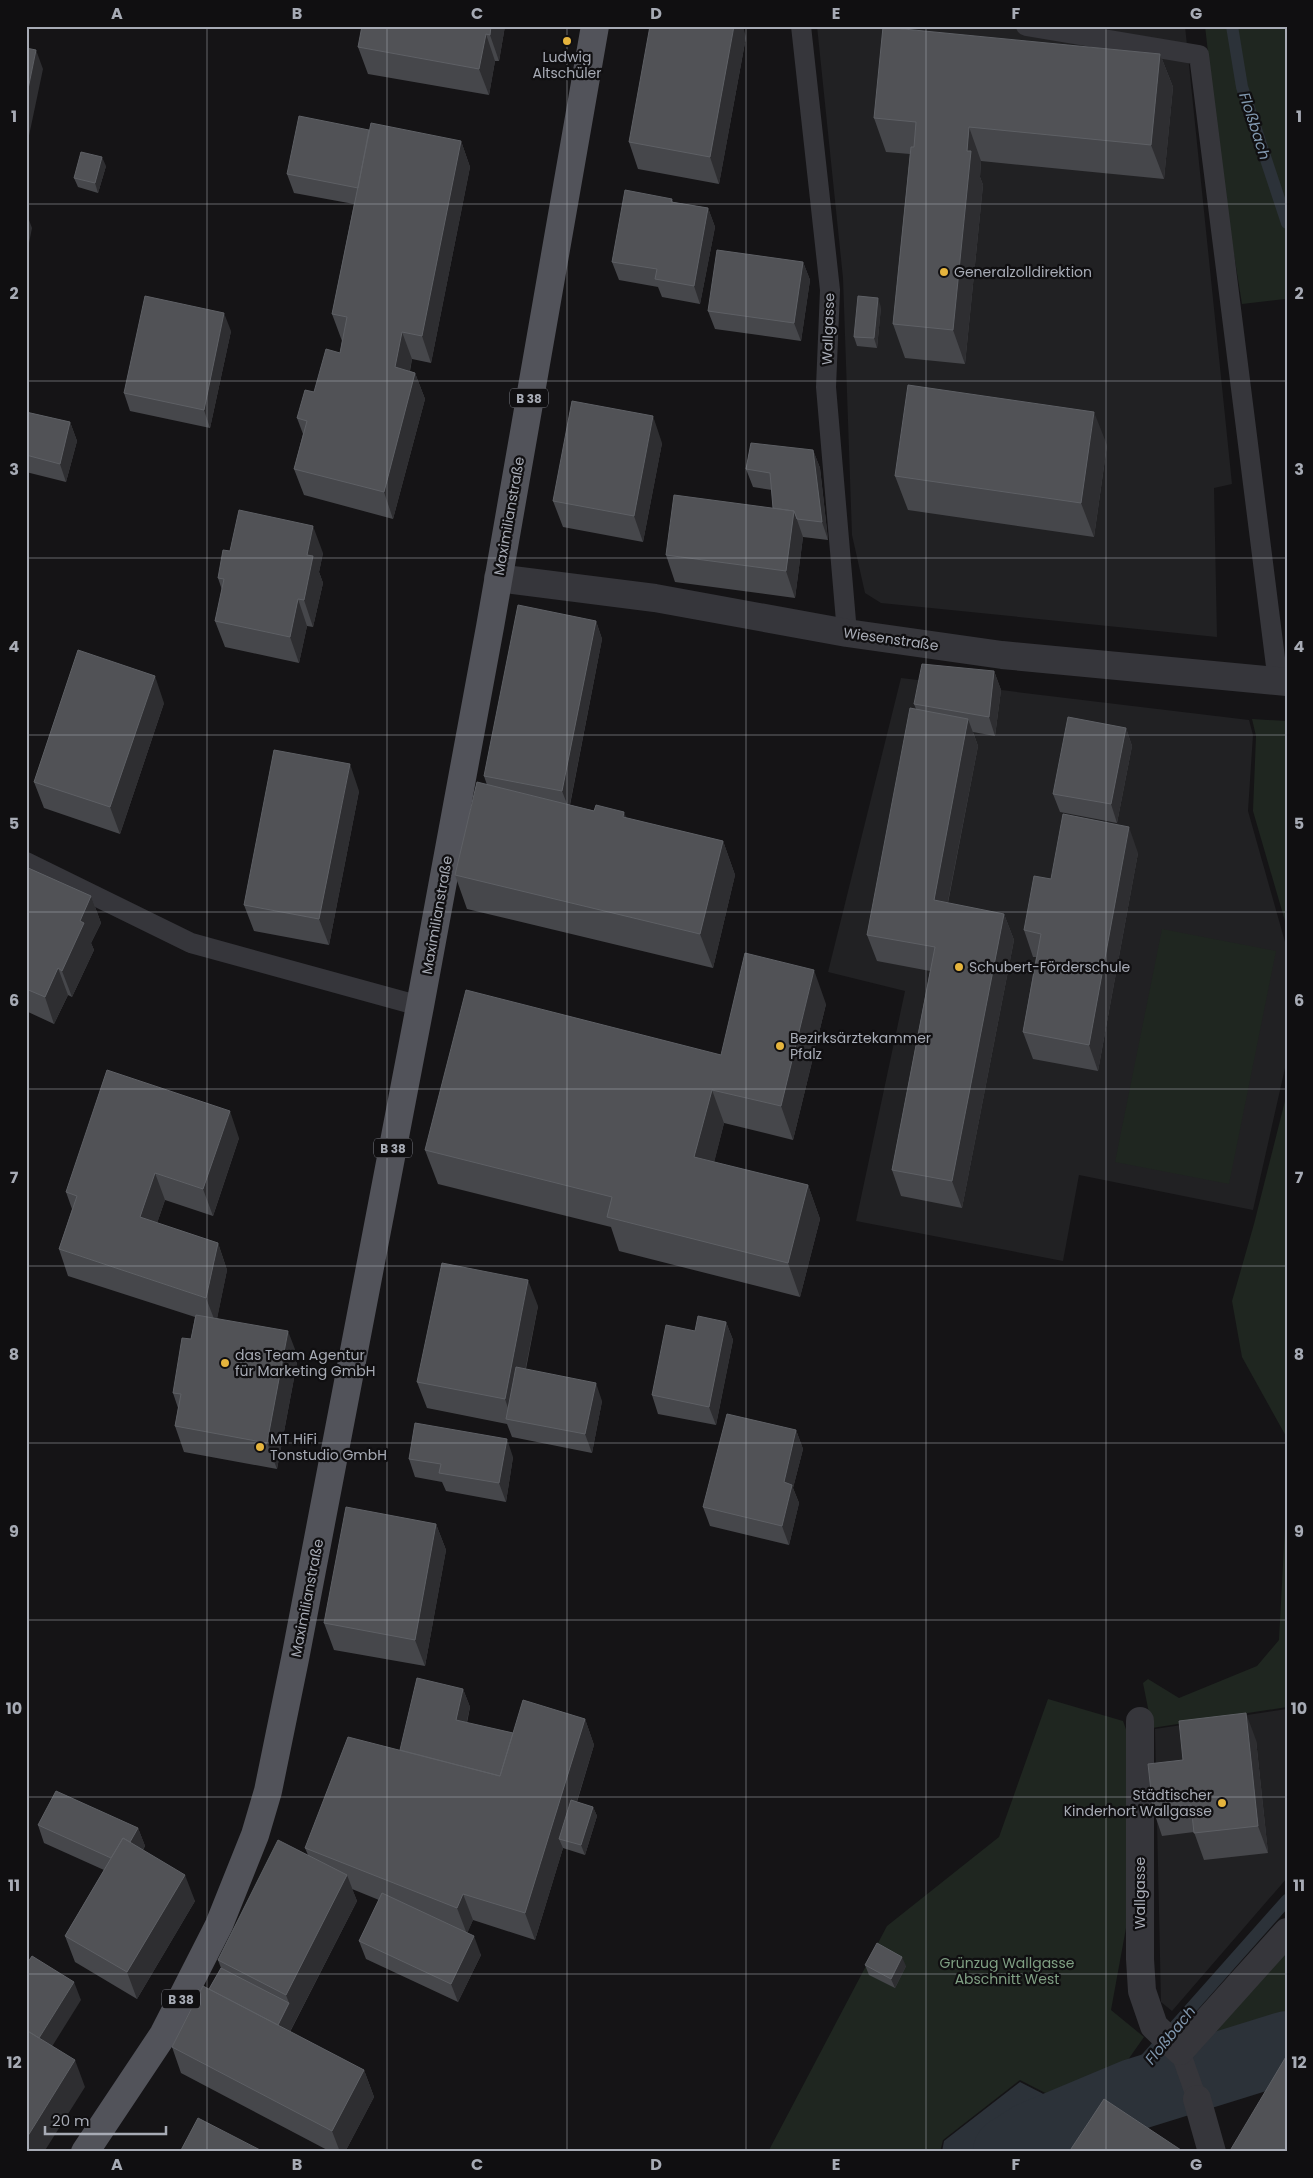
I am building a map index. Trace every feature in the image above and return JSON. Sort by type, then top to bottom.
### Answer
[{"type":"main road","name":"Maximilianstraße","points":[[85,2152],[163,2035],[219,1925],[258,1826],[268,1791],[296,1659],[420,1006],[498,578],[595,26]]},
{"type":"street","name":"Wiesenstraße","points":[[498,578],[655,598],[847,633],[1002,655],[1282,682]]},
{"type":"street","name":"Wallgasse","points":[[1140,1721],[1140,1959],[1142,1991],[1172,2045]]},
{"type":"street","points":[[1172,2045],[1287,1932]]},
{"type":"street","name":"Wallgasse","points":[[1197,2099],[1212,2152]]},
{"type":"lane","name":"Wallgasse","points":[[801,26],[830,290],[826,387],[847,633]]},
{"type":"lane","points":[[1026,26],[1199,55],[1282,682]]},
{"type":"lane","points":[[26,862],[191,943],[420,1006]]},
{"type":"lane","name":"Wallgasse","points":[[1172,2045],[1197,2099]]},
{"type":"shaded area","points":[[817,26],[1185,26],[1232,484],[1214,488],[1217,637],[881,603],[865,593],[852,535],[843,278]]},
{"type":"shaded area","points":[[901,678],[1249,720],[1253,735],[1248,811],[1287,949],[1285,1068],[1253,1210],[1079,1175],[1063,1261],[856,1221],[905,991],[828,972]]},
{"type":"shaded area","name":"Städtischer Kinderhort Wallgasse","points":[[1287,1709],[1287,1878],[1172,2011],[1161,2002],[1155,1729]]},
{"type":"shaded area","points":[[1170,2066],[1179,2092],[1083,2123],[1031,2152],[942,2152],[944,2141],[1020,2082],[1061,2103]]},
{"type":"green space","points":[[1205,26],[1287,26],[1287,307],[1285,299],[1242,304],[1224,193]]},
{"type":"green space","points":[[1252,719],[1287,721],[1287,928],[1253,811],[1256,736]]},
{"type":"green space","points":[[1162,929],[1276,951],[1229,1184],[1115,1162]]},
{"type":"green space","points":[[1287,1093],[1287,1438],[1242,1357],[1232,1301],[1254,1224]]},
{"type":"green space","points":[[1287,1489],[1287,1707],[1152,1728],[1143,1683],[1148,1679],[1179,1698],[1257,1666],[1279,1640]]},
{"type":"green space","name":"Grünzug Wallgasse Abschnitt West","points":[[1048,1699],[1123,1721],[1133,1749],[1128,1917],[1111,2010],[1144,2037],[1111,2084],[1061,2101],[1020,2080],[943,2140],[940,2152],[768,2152],[887,1926],[999,1837]]},
{"type":"green space","points":[[1287,1944],[1287,2033],[1213,2052],[1206,2036]]},
{"type":"building","points":[[362,26],[491,26],[490,35],[486,34],[479,69],[358,47]]},
{"type":"building","points":[[650,26],[734,26],[710,157],[629,142]]},
{"type":"building","name":"Generalzolldirektion","points":[[883,27],[1160,54],[1151,145],[969,127],[967,151],[971,151],[953,330],[893,324],[911,147],[914,147],[916,122],[874,118]]},
{"type":"building","points":[[26,48],[36,50],[26,99]]},
{"type":"building","points":[[299,116],[369,130],[358,188],[287,174]]},
{"type":"building","points":[[371,123],[461,141],[422,336],[402,332],[395,367],[415,373],[384,492],[294,469],[307,421],[297,418],[305,390],[314,392],[326,349],[340,353],[347,317],[332,314]]},
{"type":"building","points":[[81,152],[102,157],[95,183],[74,178]]},
{"type":"building","points":[[625,190],[672,199],[671,202],[708,208],[694,286],[655,279],[657,269],[612,262]]},
{"type":"building","points":[[717,250],[803,262],[794,323],[708,311]]},
{"type":"building","points":[[145,296],[224,313],[204,410],[124,393]]},
{"type":"building","points":[[858,296],[878,298],[874,338],[854,337]]},
{"type":"building","points":[[908,385],[1094,412],[1081,503],[895,476]]},
{"type":"building","points":[[572,401],[653,416],[634,516],[553,501]]},
{"type":"building","points":[[26,412],[70,422],[60,464],[26,455]]},
{"type":"building","points":[[751,443],[813,450],[822,522],[797,519],[794,511],[773,508],[770,473],[746,469]]},
{"type":"building","points":[[674,495],[794,511],[786,571],[666,555]]},
{"type":"building","points":[[239,510],[313,526],[307,555],[313,556],[304,600],[298,599],[290,637],[215,621],[224,579],[218,578],[223,550],[230,551]]},
{"type":"building","points":[[518,605],[596,621],[562,791],[484,776]]},
{"type":"building","points":[[78,650],[155,676],[110,807],[34,782]]},
{"type":"building","points":[[922,664],[994,671],[989,717],[914,704]]},
{"type":"building","name":"Schubert-Förderschule","points":[[910,708],[968,719],[934,900],[1004,914],[952,1181],[892,1170],[935,947],[867,935]]},
{"type":"building","points":[[1068,717],[1126,728],[1111,804],[1053,794]]},
{"type":"building","points":[[274,750],[350,764],[319,919],[244,905]]},
{"type":"building","points":[[477,782],[594,811],[596,805],[624,812],[623,817],[723,841],[700,934],[455,875]]},
{"type":"building","points":[[1063,814],[1129,827],[1089,1045],[1023,1032],[1041,934],[1024,930],[1034,876],[1051,879]]},
{"type":"building","points":[[26,867],[91,896],[80,921],[84,923],[62,971],[58,968],[45,997],[26,989]]},
{"type":"building","points":[[745,953],[814,970],[781,1106],[712,1090],[694,1157],[808,1185],[788,1263],[607,1217],[612,1197],[425,1150],[466,990],[721,1055]]},
{"type":"building","points":[[107,1070],[230,1111],[203,1189],[155,1173],[140,1217],[218,1243],[206,1298],[59,1249],[77,1196],[66,1192]]},
{"type":"building","points":[[442,1263],[528,1280],[505,1399],[417,1382]]},
{"type":"building","points":[[196,1315],[288,1331],[267,1443],[175,1426],[181,1394],[173,1393],[182,1338],[191,1339]]},
{"type":"building","points":[[698,1316],[726,1322],[709,1407],[652,1395],[666,1325],[695,1331]]},
{"type":"building","points":[[516,1367],[596,1383],[585,1434],[506,1419]]},
{"type":"building","points":[[727,1414],[796,1430],[784,1482],[792,1485],[782,1526],[703,1507]]},
{"type":"building","points":[[415,1423],[507,1439],[499,1483],[439,1473],[441,1464],[409,1459]]},
{"type":"building","points":[[346,1507],[436,1524],[415,1640],[324,1623]]},
{"type":"building","points":[[417,1678],[463,1689],[456,1720],[513,1733],[500,1776],[400,1750]]},
{"type":"building","points":[[523,1700],[585,1719],[525,1913],[463,1894],[457,1908],[305,1848],[348,1737],[500,1776]]},
{"type":"building","points":[[1246,1713],[1258,1826],[1194,1833],[1191,1805],[1153,1809],[1148,1764],[1183,1760],[1179,1721]]},
{"type":"building","points":[[56,1791],[138,1828],[130,1842],[123,1838],[111,1858],[38,1825]]},
{"type":"building","points":[[571,1800],[593,1807],[581,1845],[559,1839]]},
{"type":"building","points":[[123,1838],[185,1875],[127,1972],[65,1936]]},
{"type":"building","points":[[278,1840],[347,1875],[286,1995],[218,1960]]},
{"type":"building","points":[[382,1893],[474,1936],[451,1984],[359,1941]]},
{"type":"building","points":[[877,1943],[902,1957],[891,1979],[865,1965]]},
{"type":"building","points":[[32,1956],[74,1982],[39,2038],[26,2030],[26,1965]]},
{"type":"building","points":[[221,1968],[289,2003],[278,2025],[209,1989]]},
{"type":"building","points":[[203,1986],[364,2070],[332,2131],[172,2047]]},
{"type":"building","points":[[26,2030],[75,2060],[26,2139]]},
{"type":"building","points":[[1287,2055],[1287,2152],[1232,2152],[1231,2149]]},
{"type":"building","points":[[1104,2099],[1184,2152],[1069,2152]]},
{"type":"building","points":[[198,2118],[264,2152],[180,2152]]},
{"type":"waterway","name":"Floßbach","points":[[1232,26],[1242,87],[1287,223]]},
{"type":"waterway","name":"Floßbach","points":[[1136,2092],[1145,2060],[1287,1900]]},
{"type":"waterway","points":[[1009,2152],[1031,2138],[1136,2094],[1287,2047]]},
{"type":"place","name":"Ludwig Altschüler","points":[[567,41]]},
{"type":"place","name":"Generalzolldirektion","points":[[944,272]]},
{"type":"place","name":"Schubert-Förderschule","points":[[959,967]]},
{"type":"place","name":"Bezirksärztekammer Pfalz","points":[[780,1046]]},
{"type":"place","name":"das Team Agentur für Marketing GmbH","points":[[225,1363]]},
{"type":"place","name":"MT HiFi Tonstudio GmbH","points":[[260,1447]]},
{"type":"place","name":"Städtischer Kinderhort Wallgasse","points":[[1222,1803]]}]
